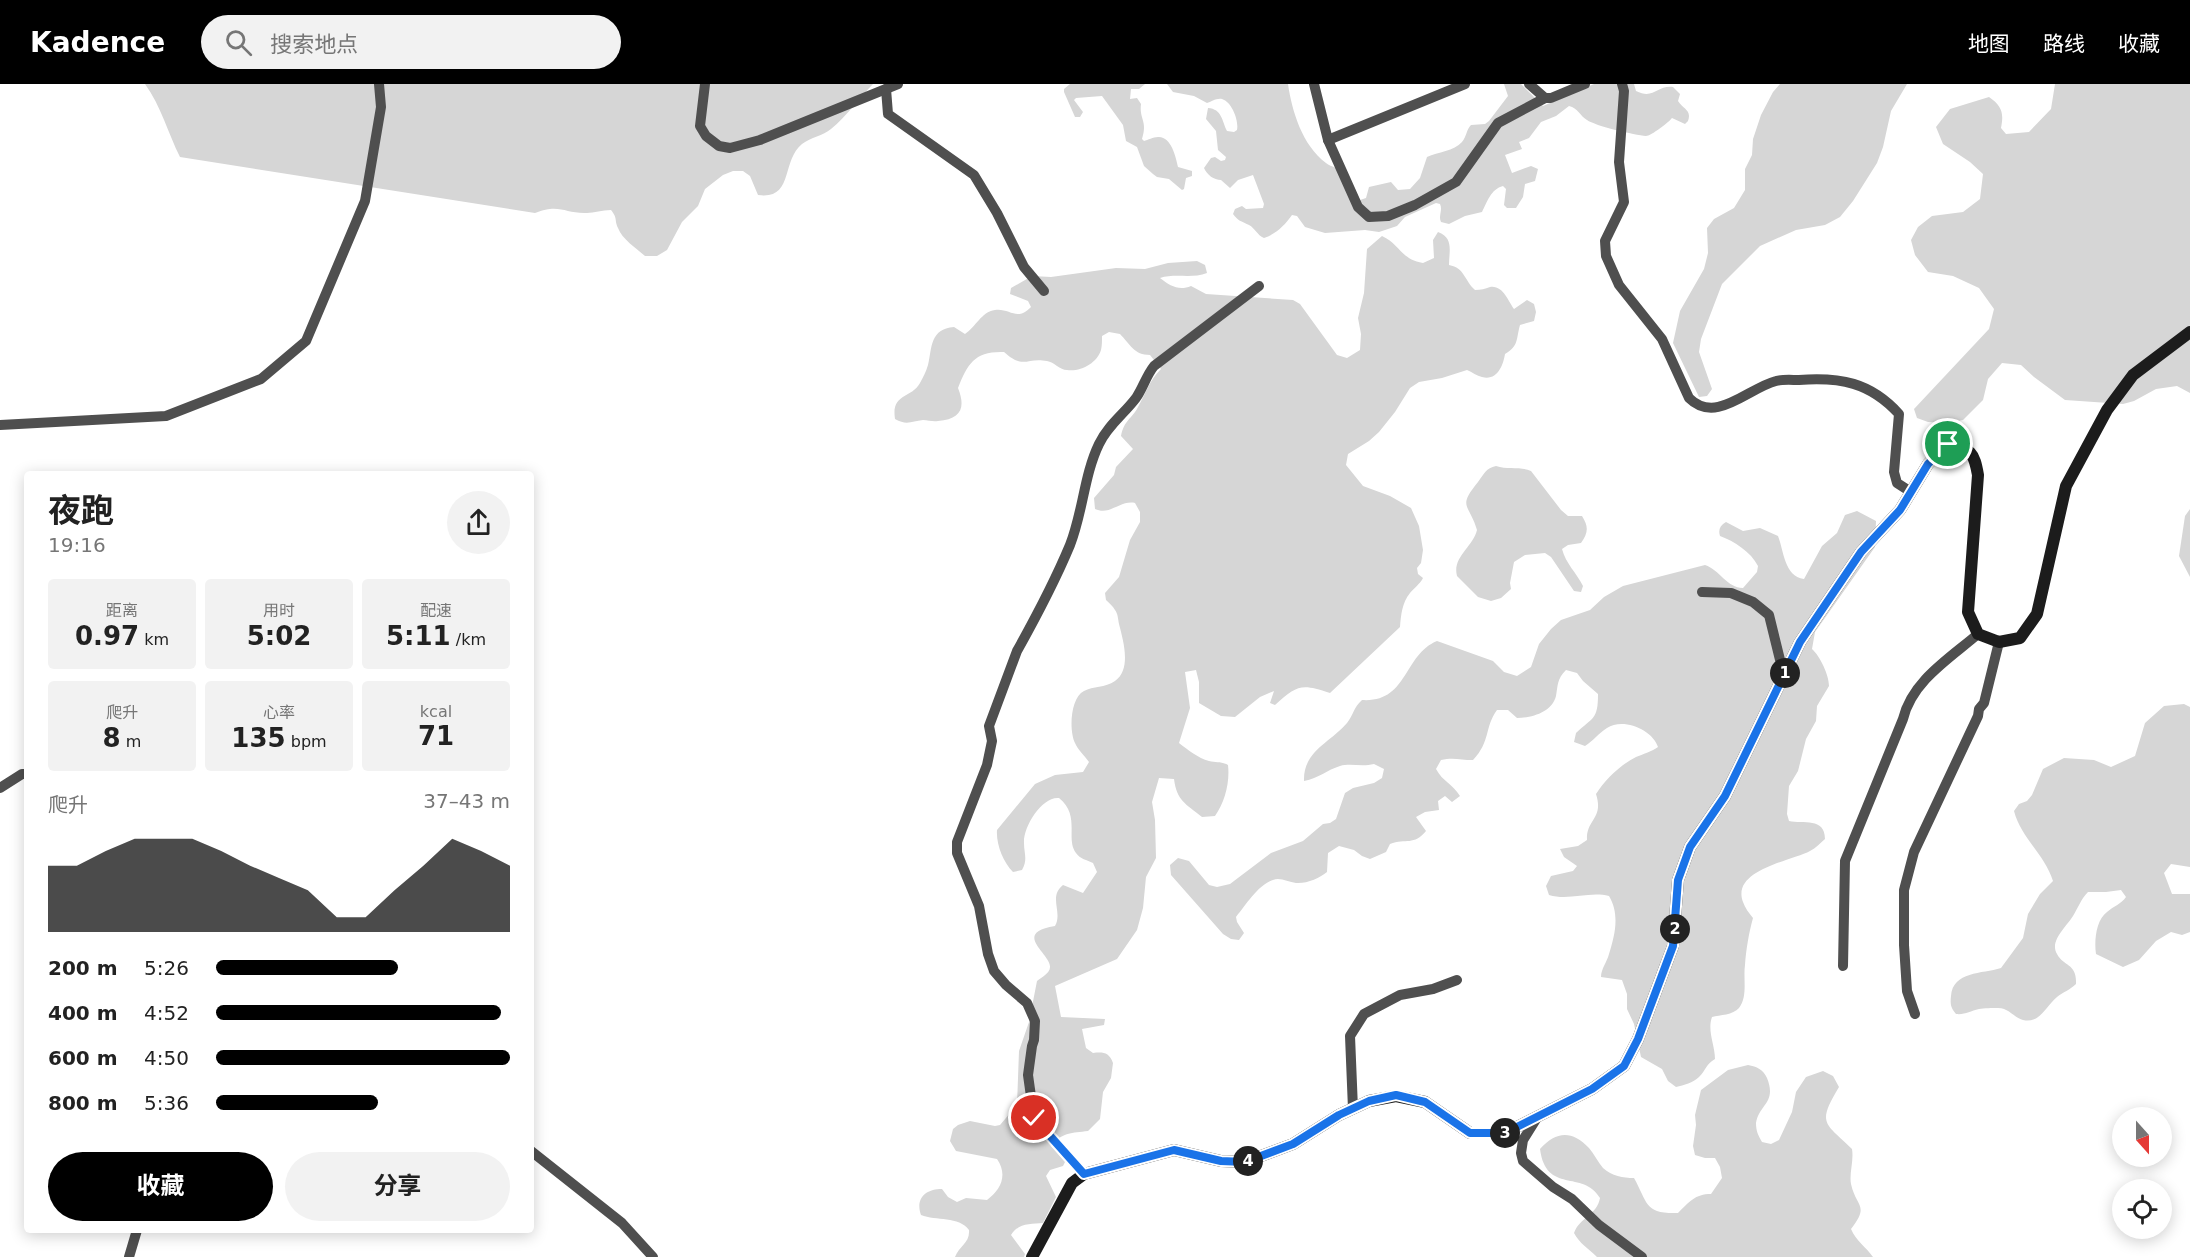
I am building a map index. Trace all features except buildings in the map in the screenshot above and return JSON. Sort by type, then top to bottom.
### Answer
[{"type":"street","points":[[0,425],[166,416],[261,379],[306,341],[365,201],[381,107],[379,84]]},
{"type":"street","points":[[705,84],[700,126],[706,136],[719,146],[730,148],[760,141],[898,84]]},
{"type":"street","points":[[1314,84],[1328,140],[1358,207],[1369,217],[1388,216],[1415,206],[1456,182],[1498,123],[1545,98],[1551,98],[1585,84]]},
{"type":"street","points":[[1328,140],[1465,84]]},
{"type":"street","points":[[1529,84],[1545,98]]},
{"type":"street","points":[[1622,84],[1624,91],[1619,162],[1624,202],[1605,241],[1606,256],[1619,285],[1662,339],[1689,398],[1696,405],[1708,409],[1732,403],[1777,381],[1829,378],[1845,381],[1868,390],[1888,402],[1899,414],[1894,472],[1897,483],[1911,492]]},
{"type":"street","points":[[886,89],[888,114],[974,175],[997,213],[1024,267],[1044,291]]},
{"type":"street","points":[[1084,1174],[1034,1118],[1028,1075],[1035,1021],[1027,1003],[994,971],[988,954],[979,906],[957,853],[957,842],[987,765],[992,741],[989,726],[992,714],[1017,651],[1070,545],[1080,518],[1090,467],[1098,444],[1108,428],[1137,397],[1146,376],[1154,366],[1259,286]]},
{"type":"street","points":[[1032,1257],[1072,1183],[1084,1174],[1174,1150],[1221,1161],[1245,1162],[1293,1144],[1369,1101],[1396,1095],[1425,1102],[1470,1133],[1505,1133],[1592,1089],[1624,1066],[1638,1039],[1673,946],[1678,880],[1690,847],[1725,796],[1800,642],[1861,552],[1900,510],[1928,464],[1948,444],[1966,448],[1975,458],[1978,475],[1968,612],[1978,634],[1999,642],[2020,638],[2037,614],[2066,486],[2107,410],[2133,375],[2190,333]]},
{"type":"street","points":[[1702,592],[1731,593],[1753,602],[1769,615],[1784,676]]},
{"type":"street","points":[[1843,966],[1845,861],[1905,708],[1920,684],[1978,634]]},
{"type":"street","points":[[1915,1014],[1907,991],[1904,890],[1914,852],[1978,716],[1979,709],[1984,703],[1999,642]]},
{"type":"street","points":[[0,788],[24,774]]},
{"type":"street","points":[[1353,1109],[1350,1036],[1364,1014],[1400,995],[1433,989],[1457,980]]},
{"type":"street","points":[[1538,1116],[1523,1140],[1521,1153],[1523,1161],[1553,1187],[1572,1199],[1599,1225],[1642,1257]]},
{"type":"street","points":[[534,1153],[622,1223],[653,1257]]},
{"type":"street","points":[[129,1257],[136,1233]]},
{"type":"shaded area","points":[[145,84],[873,84],[831,129],[802,144],[791,160],[786,178],[777,192],[758,195],[750,176],[743,171],[733,171],[723,175],[705,189],[698,206],[682,222],[667,250],[657,256],[645,256],[623,236],[611,210],[579,213],[551,209],[535,213],[180,157],[160,110]]},
{"type":"shaded area","points":[[1070,84],[1145,84],[1139,89],[1131,89],[1130,99],[1137,98],[1141,104],[1144,124],[1142,139],[1144,141],[1156,137],[1163,138],[1170,143],[1178,167],[1192,171],[1192,176],[1186,178],[1184,189],[1182,190],[1169,179],[1157,177],[1144,166],[1137,147],[1126,141],[1123,125],[1102,96],[1076,98],[1074,100],[1083,112],[1080,117],[1075,117],[1064,92]]},
{"type":"shaded area","points":[[1167,84],[1288,84],[1295,116],[1310,147],[1326,163],[1347,172],[1360,200],[1366,198],[1369,187],[1391,182],[1398,190],[1410,189],[1420,178],[1427,157],[1455,147],[1462,142],[1471,125],[1485,124],[1489,121],[1508,96],[1504,84],[1521,84],[1543,106],[1594,84],[1634,84],[1636,91],[1647,94],[1673,87],[1680,94],[1678,101],[1688,112],[1689,117],[1685,124],[1672,118],[1646,136],[1615,130],[1591,122],[1575,108],[1569,106],[1556,116],[1541,122],[1529,138],[1519,142],[1522,149],[1505,155],[1512,173],[1531,166],[1538,169],[1535,181],[1525,184],[1523,197],[1516,208],[1507,208],[1504,205],[1506,189],[1503,186],[1492,193],[1482,212],[1465,216],[1449,224],[1441,222],[1441,206],[1436,203],[1405,217],[1397,226],[1379,232],[1365,230],[1325,233],[1305,227],[1297,216],[1292,215],[1280,229],[1264,238],[1233,214],[1235,209],[1242,206],[1246,209],[1263,208],[1264,204],[1253,175],[1238,180],[1230,188],[1221,180],[1211,177],[1204,168],[1211,158],[1215,157],[1221,161],[1226,157],[1218,150],[1216,131],[1206,119],[1208,108],[1219,113],[1227,131],[1234,132],[1237,126],[1232,108],[1222,99],[1207,103],[1194,96],[1173,92]]},
{"type":"shaded area","points":[[1780,84],[1907,84],[1891,111],[1877,163],[1840,217],[1825,225],[1796,230],[1760,246],[1722,284],[1701,339],[1699,352],[1712,389],[1707,396],[1699,397],[1673,343],[1680,311],[1704,269],[1708,253],[1707,228],[1714,219],[1734,208],[1745,190],[1745,169],[1752,155],[1753,139],[1761,115]]},
{"type":"shaded area","points":[[2055,84],[2190,84],[2190,393],[2177,386],[2156,389],[2134,401],[2123,404],[2065,400],[2021,365],[2002,363],[1988,379],[1983,400],[1963,420],[1946,423],[1928,422],[1917,418],[1914,409],[1989,329],[1994,309],[1979,288],[1953,276],[1928,272],[1915,255],[1911,240],[1918,227],[1932,216],[1963,212],[1980,199],[1983,174],[1943,144],[1936,127],[1950,109],[1989,97],[2001,110],[2001,128],[2006,134],[2029,132],[2051,109]]},
{"type":"shaded area","points":[[1438,232],[1449,241],[1449,265],[1458,269],[1475,290],[1498,288],[1514,309],[1527,300],[1534,304],[1536,312],[1534,321],[1520,325],[1515,345],[1505,354],[1501,368],[1495,375],[1487,378],[1467,370],[1419,382],[1410,388],[1379,432],[1348,454],[1346,465],[1363,486],[1390,496],[1411,508],[1419,526],[1423,550],[1421,563],[1417,568],[1418,574],[1423,578],[1405,601],[1400,627],[1330,693],[1306,687],[1300,688],[1289,693],[1275,705],[1270,703],[1274,691],[1260,697],[1235,717],[1221,716],[1199,703],[1199,682],[1196,670],[1185,672],[1190,708],[1179,743],[1201,758],[1228,765],[1227,785],[1222,805],[1215,816],[1202,817],[1186,805],[1180,797],[1174,779],[1159,778],[1152,802],[1156,858],[1146,877],[1143,908],[1137,930],[1117,959],[1055,986],[1061,1017],[1105,1019],[1104,1025],[1082,1029],[1086,1048],[1093,1053],[1108,1055],[1113,1063],[1111,1078],[1103,1092],[1100,1119],[1088,1131],[1063,1136],[1051,1146],[1065,1162],[1063,1166],[1050,1170],[1046,1176],[1056,1197],[1043,1223],[1021,1226],[1011,1235],[1025,1254],[1024,1257],[955,1257],[968,1238],[969,1230],[953,1221],[921,1215],[921,1199],[931,1191],[942,1189],[948,1197],[957,1202],[966,1198],[987,1200],[999,1187],[1002,1171],[997,1159],[956,1151],[950,1141],[953,1129],[970,1121],[1000,1125],[1017,1105],[1019,1051],[1029,1022],[1037,981],[1050,969],[1049,962],[1034,939],[1042,929],[1055,926],[1058,915],[1057,894],[1063,885],[1083,893],[1097,872],[1093,863],[1076,853],[1073,847],[1069,812],[1059,798],[1046,802],[1030,821],[1025,836],[1025,860],[1022,870],[1013,872],[1006,863],[999,847],[997,830],[1035,784],[1055,775],[1083,772],[1089,762],[1073,738],[1073,707],[1079,695],[1084,691],[1115,681],[1123,669],[1125,654],[1118,617],[1106,600],[1105,593],[1119,577],[1130,540],[1140,522],[1140,512],[1135,503],[1100,511],[1095,509],[1094,498],[1114,475],[1116,467],[1133,449],[1121,436],[1122,431],[1161,369],[1150,355],[1136,351],[1120,334],[1109,332],[1102,336],[1101,350],[1096,359],[1088,366],[1078,370],[1064,370],[1052,363],[1040,360],[1021,362],[1004,352],[979,356],[969,365],[958,388],[961,407],[957,415],[952,418],[903,422],[895,419],[896,405],[920,383],[927,368],[933,340],[940,331],[954,327],[965,334],[990,311],[1000,310],[1022,314],[1031,307],[1028,301],[1010,294],[1011,288],[1032,276],[1051,277],[1116,268],[1145,269],[1168,263],[1197,261],[1205,265],[1207,273],[1160,278],[1175,287],[1191,286],[1206,294],[1293,300],[1300,304],[1337,355],[1347,358],[1360,350],[1361,334],[1358,318],[1364,293],[1367,249],[1382,236],[1409,258],[1423,263],[1434,258],[1433,240]]},
{"type":"shaded area","points":[[1496,466],[1531,471],[1561,510],[1568,516],[1582,516],[1587,527],[1581,543],[1568,545],[1562,549],[1583,586],[1581,592],[1574,591],[1551,557],[1545,553],[1525,555],[1514,562],[1511,589],[1501,598],[1491,601],[1478,597],[1457,576],[1457,563],[1477,530],[1466,501],[1486,472]]},
{"type":"shaded area","points":[[2190,509],[2190,577],[2179,556],[2185,516]]},
{"type":"shaded area","points":[[1857,511],[1876,521],[1875,547],[1815,632],[1812,649],[1824,666],[1829,686],[1817,706],[1816,721],[1806,739],[1798,771],[1789,786],[1787,814],[1789,821],[1817,824],[1824,832],[1825,839],[1810,851],[1765,868],[1746,882],[1742,891],[1743,902],[1753,918],[1746,953],[1742,1004],[1730,1013],[1712,1017],[1710,1028],[1715,1059],[1694,1081],[1676,1087],[1668,1081],[1662,1069],[1641,1057],[1634,1024],[1627,1009],[1627,994],[1622,980],[1601,977],[1615,932],[1614,910],[1609,896],[1556,897],[1549,895],[1546,886],[1551,876],[1573,871],[1577,866],[1564,857],[1560,849],[1578,846],[1587,840],[1589,827],[1598,809],[1596,794],[1604,783],[1624,764],[1658,747],[1650,735],[1644,731],[1621,724],[1607,728],[1585,746],[1574,742],[1576,733],[1596,714],[1598,702],[1598,694],[1577,673],[1566,670],[1563,673],[1559,679],[1554,702],[1541,713],[1517,718],[1508,710],[1497,710],[1490,723],[1483,747],[1473,760],[1441,760],[1436,769],[1460,796],[1452,802],[1445,796],[1438,801],[1439,810],[1425,812],[1416,817],[1426,831],[1422,836],[1414,840],[1390,844],[1386,852],[1370,859],[1354,850],[1339,846],[1328,853],[1327,872],[1317,878],[1300,883],[1278,879],[1262,886],[1236,917],[1244,933],[1239,940],[1231,939],[1223,934],[1171,875],[1170,865],[1178,858],[1189,861],[1209,885],[1217,887],[1230,884],[1271,853],[1303,841],[1323,824],[1336,819],[1345,793],[1353,788],[1374,783],[1382,778],[1384,769],[1374,764],[1344,765],[1304,781],[1308,762],[1319,748],[1347,723],[1362,700],[1377,699],[1388,694],[1397,686],[1417,657],[1437,641],[1493,661],[1504,672],[1517,676],[1531,667],[1539,644],[1561,620],[1590,610],[1604,597],[1623,586],[1705,565],[1732,585],[1743,588],[1757,572],[1758,566],[1742,548],[1720,536],[1720,528],[1726,522],[1743,531],[1760,528],[1778,536],[1792,573],[1804,579],[1822,546],[1837,533],[1845,515]]},
{"type":"shaded area","points":[[2184,704],[2190,707],[2190,867],[2171,864],[2164,873],[2172,894],[2190,894],[2190,932],[2182,935],[2171,932],[2156,941],[2139,960],[2123,967],[2096,954],[2095,943],[2100,920],[2126,897],[2121,890],[2088,892],[2055,944],[2057,954],[2074,972],[2076,984],[2057,997],[2038,1017],[2029,1021],[1998,1008],[1956,1014],[1951,1006],[1951,999],[1957,982],[1970,975],[2001,968],[2023,938],[2028,914],[2040,894],[2053,881],[2045,863],[2022,830],[2014,811],[2019,804],[2027,801],[2032,795],[2043,769],[2064,758],[2094,760],[2111,767],[2135,756],[2145,723],[2164,706]]},
{"type":"shaded area","points":[[1748,1065],[1762,1070],[1770,1086],[1769,1098],[1760,1111],[1756,1123],[1762,1142],[1771,1144],[1779,1140],[1792,1112],[1796,1092],[1806,1077],[1823,1071],[1833,1076],[1839,1087],[1828,1108],[1827,1122],[1852,1149],[1851,1184],[1861,1210],[1851,1229],[1873,1257],[1597,1257],[1581,1243],[1574,1233],[1580,1223],[1596,1208],[1600,1198],[1593,1189],[1557,1177],[1550,1172],[1544,1163],[1540,1149],[1558,1136],[1576,1138],[1589,1148],[1606,1171],[1626,1178],[1634,1178],[1648,1205],[1653,1209],[1678,1213],[1696,1197],[1711,1194],[1722,1178],[1715,1158],[1695,1155],[1693,1146],[1695,1115],[1701,1090],[1728,1070]]},
{"type":"route","points":[[1034,1118],[1084,1174],[1174,1150],[1221,1161],[1245,1162],[1293,1144],[1339,1115],[1369,1101],[1396,1095],[1425,1102],[1470,1133],[1505,1133],[1592,1089],[1624,1066],[1638,1039],[1673,946],[1678,880],[1690,847],[1725,796],[1800,642],[1861,552],[1900,510],[1928,464],[1948,444]]}]
